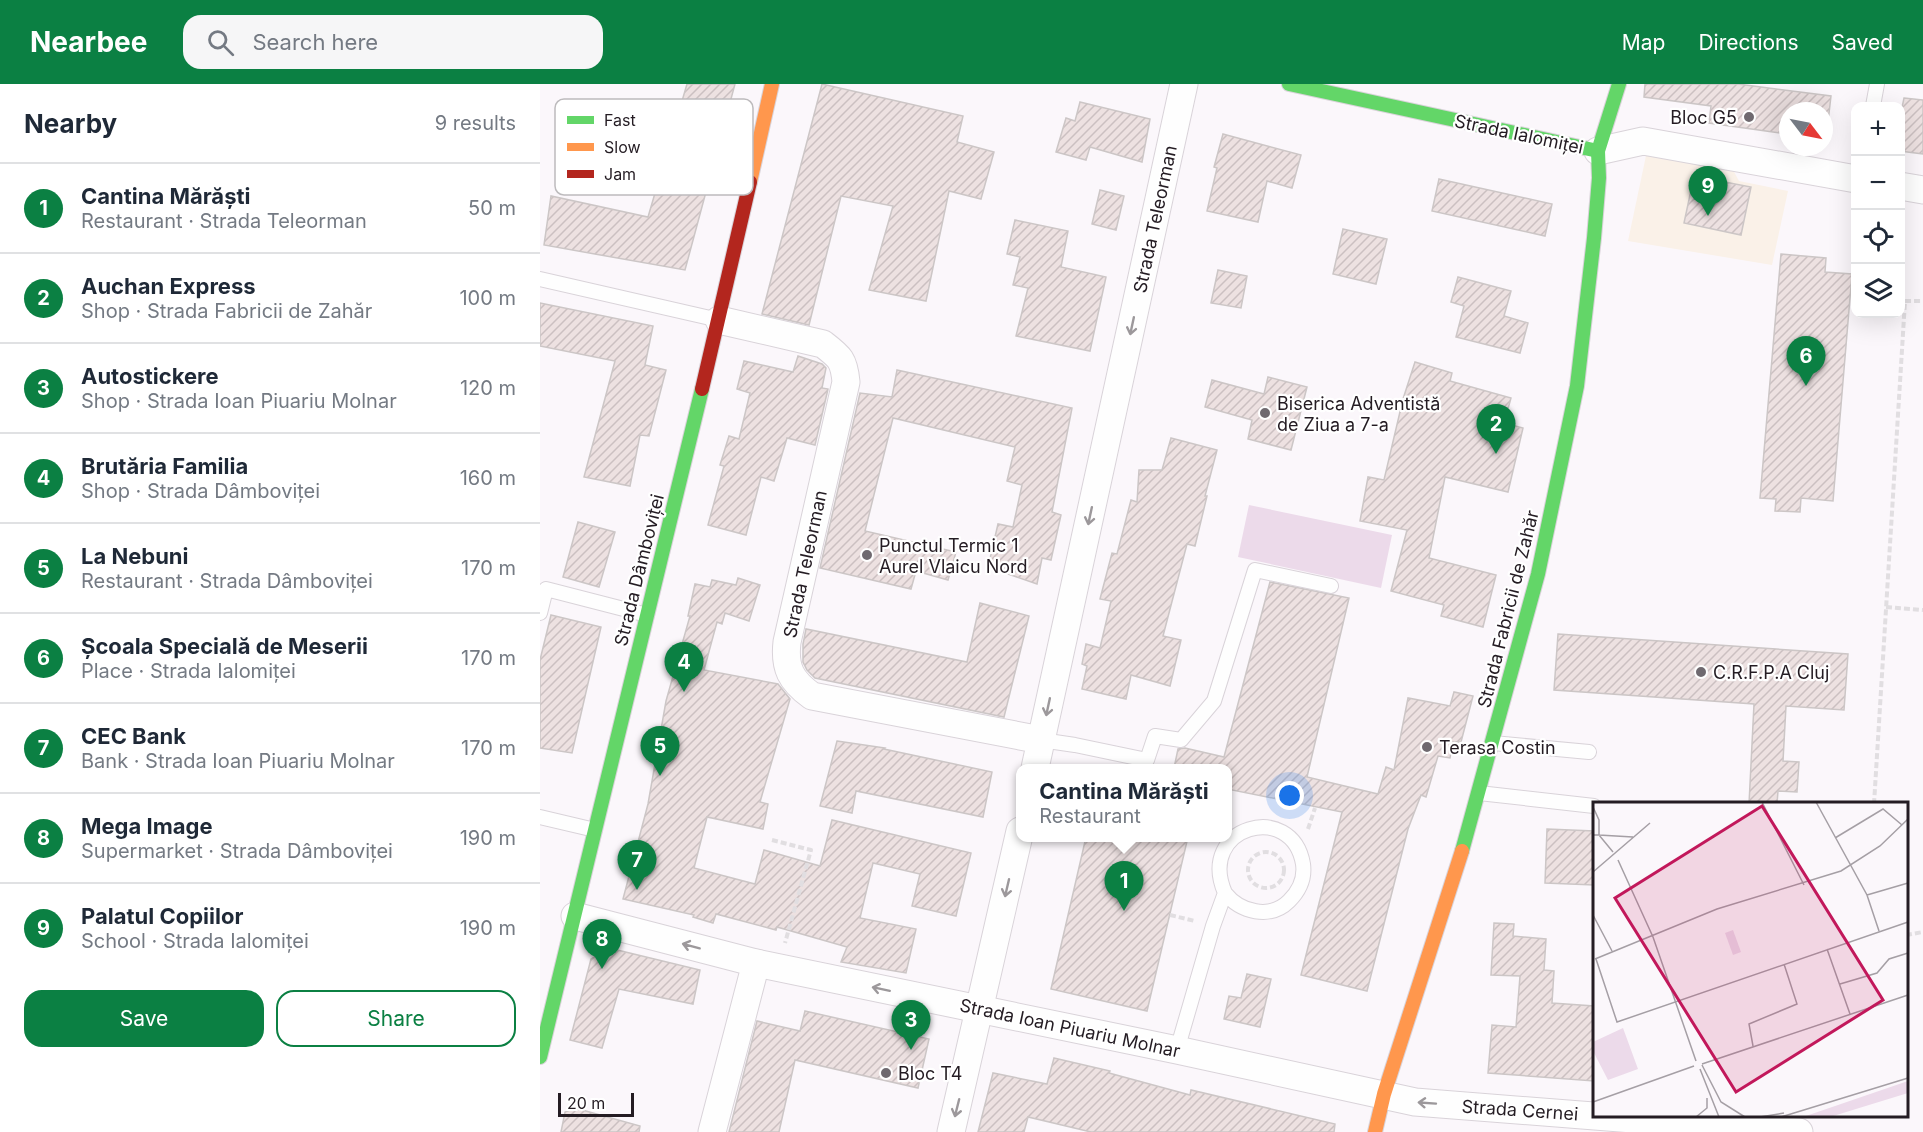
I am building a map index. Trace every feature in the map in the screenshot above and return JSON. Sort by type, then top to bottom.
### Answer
[{"type":"street","name":"Strada Dâmboviței","points":[[753,169],[772,84]]},
{"type":"street","name":"Strada Teleorman","points":[[1036,764],[1184,84]]},
{"type":"street","name":"Strada Ialomiței","points":[[1289,84],[1598,151],[1643,141],[1851,178]]},
{"type":"street","name":"Strada Fabricii de Zahăr","points":[[1375,1132],[1384,1094],[1468,832],[1538,574],[1577,386],[1594,238],[1599,178],[1598,151],[1619,84]]},
{"type":"street","points":[[1905,187],[1923,190]]},
{"type":"street","name":"Strada Dâmboviței","points":[[540,1057],[719,320],[747,195]]},
{"type":"street","name":"Strada Teleorman","points":[[719,320],[823,344],[836,353],[845,366],[846,382],[788,642],[786,655],[788,670],[793,679],[812,696],[1041,740]]},
{"type":"street","points":[[951,1132],[1018,842]]},
{"type":"street","name":"Strada Ioan Piuariu Molnar","points":[[575,916],[767,965],[1384,1094]]},
{"type":"street","points":[[712,1132],[767,965]]},
{"type":"street","name":"Strada Cernei","points":[[1384,1094],[1415,1102],[1593,1116]]},
{"type":"street","name":"Strada Cernei","points":[[1608,1117],[1800,1132]]},
{"type":"lane","points":[[1874,102],[1877,84]]},
{"type":"lane","points":[[540,279],[719,320]]},
{"type":"lane","points":[[1041,740],[1147,760],[1155,736],[1181,740],[1214,701],[1255,570],[1331,586]]},
{"type":"lane","points":[[540,613],[546,590],[647,615]]},
{"type":"lane","points":[[1493,743],[1588,752]]},
{"type":"lane","points":[[1479,793],[1593,806]]},
{"type":"lane","points":[[540,817],[595,830]]},
{"type":"lane","points":[[1228,842],[1218,866],[1219,880],[1230,900],[1243,908],[1257,912],[1271,911],[1285,905],[1295,895],[1302,882],[1303,867],[1296,846],[1280,831],[1267,827],[1240,832],[1232,839]]},
{"type":"lane","points":[[1177,1050],[1213,926],[1225,893]]},
{"type":"path","points":[[1874,802],[1905,300],[1923,301]]},
{"type":"path","points":[[1886,607],[1923,610]]},
{"type":"path","points":[[767,965],[811,850],[772,840]]},
{"type":"path","points":[[1263,852],[1279,857],[1283,874],[1277,884],[1266,888],[1254,885],[1250,880],[1248,869],[1252,858],[1263,852]]},
{"type":"path","points":[[1170,915],[1213,926]]},
{"type":"path","points":[[1908,935],[1923,932]]},
{"type":"shaded area","points":[[1647,151],[1732,168],[1739,181],[1788,191],[1772,265],[1628,241]]},
{"type":"shaded area","points":[[1249,505],[1392,535],[1381,588],[1238,557]]},
{"type":"building","points":[[687,84],[735,84],[731,99],[683,99]]},
{"type":"building","points":[[822,84],[963,116],[957,142],[994,152],[981,199],[949,191],[926,301],[869,290],[893,206],[841,196],[809,325],[762,314]]},
{"type":"building","name":"Bloc G5","points":[[1645,84],[1738,84],[1831,96],[1830,102],[1779,102],[1779,133],[1709,123],[1711,106],[1644,97]]},
{"type":"building","points":[[1904,98],[1923,100],[1923,154],[1905,152],[1905,102]]},
{"type":"building","points":[[1080,102],[1150,119],[1142,162],[1090,147],[1086,160],[1056,152],[1066,118],[1075,121]]},
{"type":"building","points":[[1223,134],[1301,155],[1292,188],[1267,181],[1258,222],[1207,211],[1217,168],[1214,167]]},
{"type":"building","points":[[1694,176],[1751,187],[1741,235],[1684,223]]},
{"type":"building","points":[[1439,179],[1552,204],[1545,236],[1432,211]]},
{"type":"building","points":[[1100,190],[1124,196],[1116,230],[1092,224]]},
{"type":"building","points":[[654,195],[705,195],[685,270],[544,245],[551,196],[648,217]]},
{"type":"building","points":[[1015,220],[1068,231],[1061,267],[1106,277],[1090,351],[1016,336],[1028,288],[1013,285],[1020,257],[1007,254]]},
{"type":"building","points":[[1343,229],[1387,239],[1376,284],[1333,274]]},
{"type":"building","points":[[1781,254],[1826,258],[1825,272],[1851,274],[1833,501],[1801,498],[1800,512],[1775,511],[1776,499],[1760,498]]},
{"type":"building","points":[[1218,270],[1247,276],[1241,308],[1211,303]]},
{"type":"building","points":[[1458,277],[1511,291],[1504,316],[1528,323],[1520,353],[1456,337],[1464,306],[1451,302]]},
{"type":"building","points":[[540,303],[653,326],[645,365],[666,370],[649,436],[640,435],[630,486],[584,477],[615,361],[540,346]]},
{"type":"building","points":[[798,356],[822,364],[826,368],[822,388],[828,389],[815,445],[787,438],[774,481],[761,477],[746,535],[708,525],[724,466],[720,465],[729,436],[739,439],[750,393],[737,389],[744,361],[793,372]]},
{"type":"building","points":[[1415,362],[1452,373],[1450,381],[1511,398],[1504,423],[1523,428],[1508,492],[1445,477],[1429,558],[1496,575],[1483,627],[1441,616],[1444,605],[1391,591],[1407,530],[1360,521],[1368,477],[1384,480],[1403,399]]},
{"type":"building","points":[[897,370],[1072,408],[1052,512],[1061,515],[1051,560],[1042,558],[1037,584],[988,567],[998,524],[1013,527],[1022,485],[1007,481],[1015,447],[893,418],[865,531],[956,552],[948,580],[916,571],[911,589],[820,568],[860,393],[892,397]]},
{"type":"building","name":"Biserica Adventistă de Ziua a 7-a","points":[[1268,377],[1307,387],[1291,450],[1248,439],[1252,420],[1205,407],[1212,380],[1264,394]]},
{"type":"building","points":[[1171,438],[1217,450],[1195,546],[1187,544],[1163,636],[1181,640],[1170,686],[1131,675],[1126,699],[1082,689],[1087,666],[1082,664],[1086,644],[1100,648],[1111,601],[1100,599],[1112,553],[1117,554],[1131,500],[1137,502],[1139,470],[1162,470]]},
{"type":"building","points":[[578,522],[615,532],[599,587],[563,577]]},
{"type":"building","points":[[738,578],[760,585],[749,621],[725,613],[722,624],[717,622],[704,670],[778,684],[790,699],[760,802],[768,804],[763,829],[707,817],[694,868],[755,884],[764,850],[820,866],[832,820],[971,853],[956,916],[912,906],[920,874],[873,863],[860,918],[916,929],[906,973],[841,962],[847,947],[777,927],[776,930],[716,914],[713,923],[693,917],[694,915],[623,899],[648,804],[666,701],[690,616],[688,616],[695,584],[710,587],[712,580],[736,585]]},
{"type":"building","points":[[1270,582],[1349,598],[1307,777],[1378,794],[1386,767],[1394,770],[1408,698],[1450,706],[1454,692],[1473,696],[1461,742],[1453,742],[1450,758],[1438,756],[1426,797],[1421,795],[1408,829],[1367,991],[1301,975],[1342,812],[1232,790],[1232,764],[1175,764],[1178,749],[1185,748],[1224,757]]},
{"type":"building","points":[[980,603],[1029,616],[1004,717],[815,678],[803,662],[806,629],[967,662]]},
{"type":"building","points":[[551,615],[601,627],[572,753],[540,748],[540,660]]},
{"type":"building","name":"C.R.F.P.A Cluj","points":[[1558,634],[1848,654],[1844,710],[1786,706],[1783,761],[1799,762],[1797,792],[1778,791],[1777,802],[1749,802],[1754,704],[1554,690]]},
{"type":"building","points":[[837,741],[885,748],[992,772],[983,817],[856,791],[852,813],[820,806]]},
{"type":"building","points":[[1547,829],[1593,831],[1593,885],[1545,883]]},
{"type":"building","points":[[1085,842],[1187,842],[1147,1011],[1051,989]]},
{"type":"building","points":[[1494,923],[1514,924],[1513,936],[1546,939],[1544,970],[1554,971],[1552,1003],[1593,1006],[1593,1081],[1488,1073],[1492,1025],[1516,1027],[1520,976],[1491,975]]},
{"type":"building","points":[[609,948],[700,970],[693,1004],[619,989],[602,1048],[570,1040],[591,959]]},
{"type":"building","points":[[1247,974],[1271,979],[1260,1027],[1224,1019],[1229,996],[1241,998]]},
{"type":"building","name":"Bloc T4","points":[[805,1011],[929,1039],[918,1088],[795,1060],[779,1132],[729,1132],[757,1021],[800,1031]]},
{"type":"building","points":[[1054,1058],[1110,1071],[1109,1073],[1190,1095],[1191,1090],[1335,1124],[1334,1132],[1091,1132],[1028,1117],[1024,1132],[978,1132],[993,1073],[1047,1084]]},
{"type":"building","points":[[575,1108],[640,1126],[639,1132],[561,1132],[565,1112]]},
{"type":"traffic: fast","points":[[1289,84],[1598,151]]},
{"type":"traffic: fast","points":[[1462,851],[1538,574],[1577,386],[1594,238],[1599,178],[1598,151],[1619,84]]},
{"type":"traffic: fast","points":[[540,1057],[702,389]]},
{"type":"traffic: slow","points":[[753,169],[772,84]]},
{"type":"traffic: slow","points":[[1375,1132],[1384,1094],[1462,851]]},
{"type":"traffic: jam","points":[[702,389],[747,195]]},
{"type":"place","name":"Bloc G5","points":[[1749,117]]},
{"type":"place","name":"Palatul Copiilor","points":[[1708,216]]},
{"type":"place","name":"Școala Specială de Meserii","points":[[1806,386]]},
{"type":"place","name":"Biserica Adventistă de Ziua a 7-a","points":[[1265,413]]},
{"type":"place","name":"Auchan Express","points":[[1496,454]]},
{"type":"place","name":"Punctul Termic 1 Aurel Vlaicu Nord","points":[[867,555]]},
{"type":"place","name":"C.R.F.P.A Cluj","points":[[1701,672]]},
{"type":"place","name":"Brutăria Familia","points":[[684,692]]},
{"type":"place","name":"Terasa Costin","points":[[1427,747]]},
{"type":"place","name":"La Nebuni","points":[[660,776]]},
{"type":"place","name":"CEC Bank","points":[[637,890]]},
{"type":"place","name":"Cantina Mărăști","points":[[1124,911]]},
{"type":"place","name":"Mega Image","points":[[602,969]]},
{"type":"place","name":"Autostickere","points":[[911,1050]]},
{"type":"place","name":"Bloc T4","points":[[886,1073]]}]
